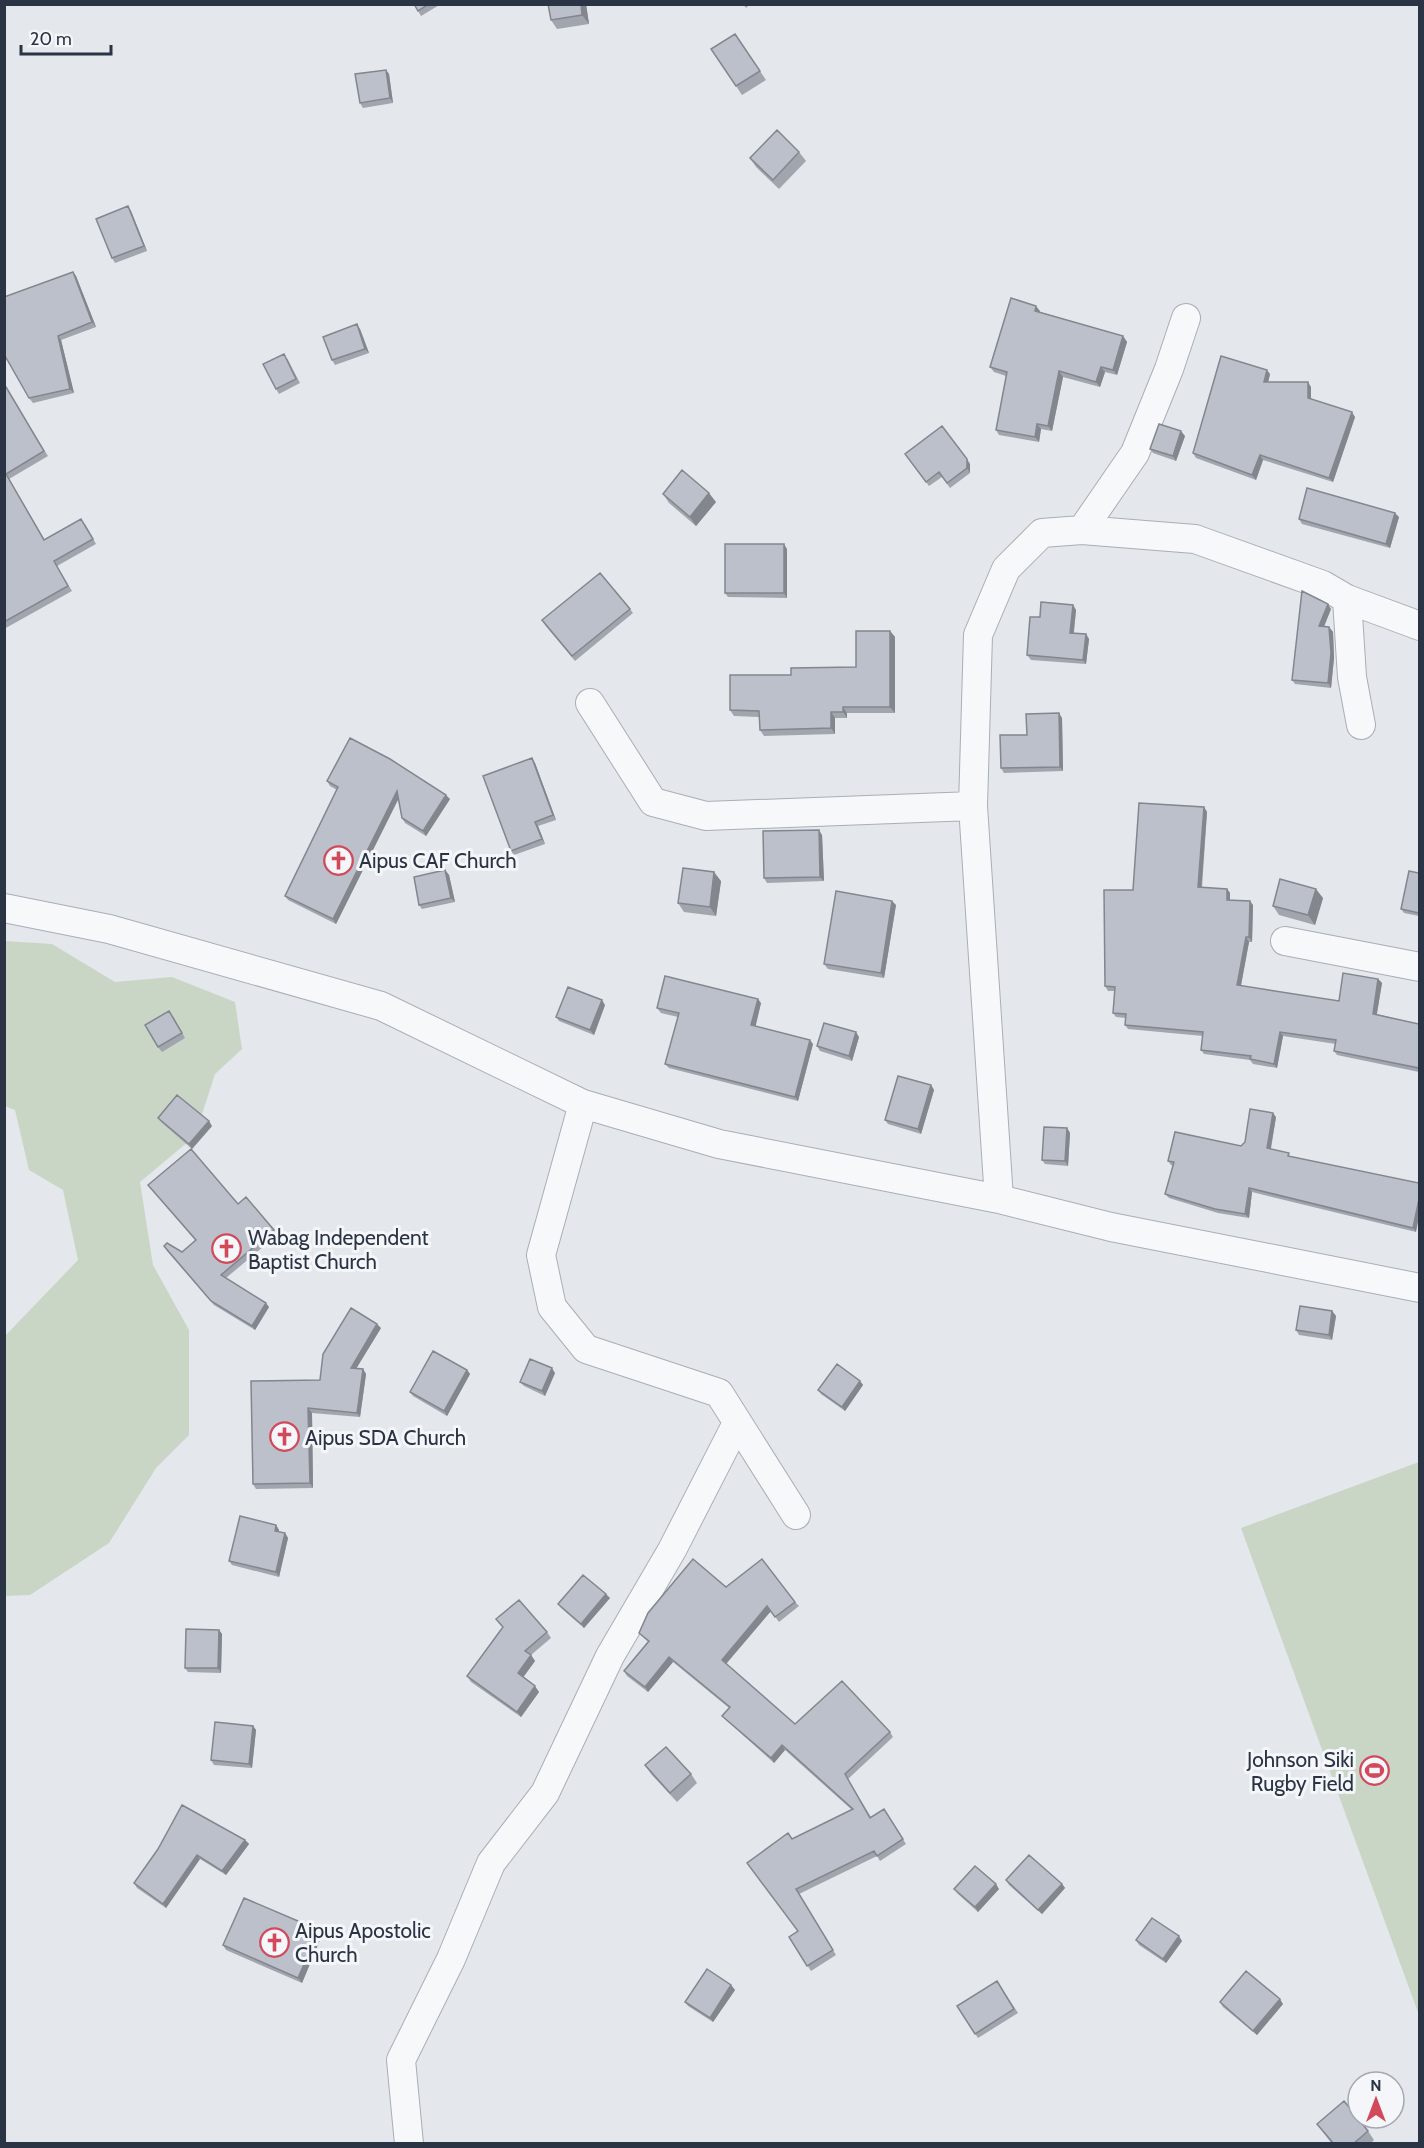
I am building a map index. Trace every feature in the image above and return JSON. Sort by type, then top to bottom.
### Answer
[{"type":"street","points":[[1082,530],[1135,453],[1169,369],[1186,318]]},
{"type":"street","points":[[999,1198],[973,806],[978,635],[1006,569],[1042,532],[1082,530],[1195,539],[1323,585],[1347,599],[1419,626]]},
{"type":"street","points":[[1347,599],[1352,677],[1361,725]]},
{"type":"street","points":[[590,702],[653,802],[663,805],[706,816],[973,806]]},
{"type":"street","points":[[4,908],[109,929],[381,1006],[583,1104],[719,1144],[999,1198],[1111,1227],[1419,1288]]},
{"type":"street","points":[[1285,941],[1419,967]]},
{"type":"street","points":[[583,1104],[542,1255],[552,1307],[586,1349],[719,1393],[796,1515]]},
{"type":"street","points":[[409,2144],[401,2060],[451,1959],[491,1863],[545,1793],[609,1656],[672,1550],[737,1423]]},
{"type":"green space","points":[[5,941],[52,944],[115,982],[172,977],[235,1002],[242,1049],[215,1074],[195,1136],[140,1182],[153,1265],[189,1330],[189,1435],[156,1468],[109,1543],[30,1595],[5,1596],[4,1337],[78,1260],[63,1190],[29,1170],[15,1110],[5,1106]]},
{"type":"green space","name":"Johnson Siki Rugby Field","points":[[1420,1462],[1419,2015],[1241,1528]]},
{"type":"building","points":[[414,4],[429,4],[418,11]]},
{"type":"building","points":[[548,4],[581,4],[582,15],[551,20]]},
{"type":"building","points":[[735,34],[760,71],[736,86],[711,49]]},
{"type":"building","points":[[386,70],[390,98],[360,103],[355,74]]},
{"type":"building","points":[[777,130],[799,152],[773,180],[750,158]]},
{"type":"building","points":[[128,206],[144,246],[112,258],[96,219]]},
{"type":"building","points":[[73,272],[92,322],[58,336],[70,389],[29,398],[4,354],[4,297]]},
{"type":"building","points":[[1011,298],[1036,306],[1035,311],[1123,336],[1113,370],[1101,367],[1096,382],[1059,371],[1048,426],[1037,424],[1035,437],[996,430],[1007,372],[990,367]]},
{"type":"building","points":[[357,324],[365,349],[332,360],[323,337]]},
{"type":"building","points":[[284,354],[296,379],[276,389],[263,364]]},
{"type":"building","points":[[1221,356],[1267,370],[1264,382],[1308,382],[1308,398],[1352,412],[1329,478],[1260,455],[1252,475],[1193,453]]},
{"type":"building","points":[[6,387],[44,451],[6,474],[44,540],[81,519],[93,539],[54,561],[68,586],[4,622],[4,388]]},
{"type":"building","points":[[1159,424],[1181,431],[1173,456],[1150,449]]},
{"type":"building","points":[[942,426],[967,459],[967,468],[947,483],[939,472],[926,482],[905,454]]},
{"type":"building","points":[[682,470],[709,493],[690,517],[663,494]]},
{"type":"building","points":[[1307,488],[1395,513],[1386,544],[1299,519]]},
{"type":"building","points":[[725,544],[784,544],[784,593],[725,593]]},
{"type":"building","points":[[600,573],[630,609],[572,656],[542,620]]},
{"type":"building","points":[[1302,591],[1328,604],[1319,626],[1329,627],[1331,653],[1328,683],[1292,680]]},
{"type":"building","points":[[1041,602],[1073,605],[1070,633],[1086,634],[1083,660],[1027,655],[1030,617],[1040,617]]},
{"type":"building","points":[[856,631],[890,631],[890,707],[843,707],[843,712],[831,712],[831,728],[760,730],[759,711],[730,710],[730,675],[791,675],[791,668],[856,667]]},
{"type":"building","points":[[1059,713],[1060,767],[1001,768],[1000,735],[1027,735],[1026,714]]},
{"type":"building","points":[[350,738],[390,759],[446,795],[423,831],[402,818],[397,791],[333,919],[285,896],[338,787],[327,781]]},
{"type":"building","points":[[532,758],[553,815],[535,822],[542,839],[511,851],[483,776]]},
{"type":"building","points":[[1139,803],[1204,807],[1198,887],[1227,889],[1227,900],[1250,901],[1249,937],[1246,937],[1237,985],[1339,1001],[1343,973],[1378,979],[1373,1014],[1419,1024],[1419,1068],[1334,1051],[1336,1040],[1280,1032],[1274,1064],[1250,1059],[1251,1056],[1201,1050],[1203,1032],[1125,1025],[1126,1014],[1113,1013],[1115,987],[1105,986],[1104,890],[1133,890]]},
{"type":"building","points":[[819,830],[820,877],[764,878],[763,831]]},
{"type":"building","points":[[683,868],[714,872],[710,907],[678,903]]},
{"type":"building","points":[[445,870],[451,898],[419,905],[414,877]]},
{"type":"building","points":[[1409,871],[1419,873],[1419,913],[1401,909]]},
{"type":"building","points":[[1280,879],[1316,889],[1308,915],[1273,906]]},
{"type":"building","points":[[836,891],[892,901],[881,973],[824,964]]},
{"type":"building","points":[[665,976],[758,999],[751,1025],[810,1040],[795,1097],[665,1064],[679,1013],[657,1008]]},
{"type":"building","points":[[568,987],[602,1000],[590,1030],[556,1017]]},
{"type":"building","points":[[169,1011],[182,1033],[158,1047],[145,1025]]},
{"type":"building","points":[[824,1023],[856,1032],[849,1056],[817,1046]]},
{"type":"building","points":[[898,1076],[931,1085],[918,1129],[885,1120]]},
{"type":"building","points":[[177,1095],[209,1121],[189,1144],[158,1118]]},
{"type":"building","points":[[1250,1109],[1273,1113],[1267,1148],[1289,1153],[1288,1156],[1419,1183],[1419,1199],[1413,1228],[1249,1188],[1245,1214],[1215,1209],[1165,1194],[1174,1162],[1168,1161],[1175,1132],[1241,1146],[1245,1142]]},
{"type":"building","points":[[1044,1127],[1067,1128],[1065,1161],[1042,1160]]},
{"type":"building","points":[[191,1149],[238,1204],[246,1197],[274,1230],[221,1275],[266,1303],[252,1326],[211,1301],[164,1246],[167,1243],[182,1252],[196,1240],[148,1185]]},
{"type":"building","points":[[1300,1306],[1332,1311],[1329,1335],[1296,1330]]},
{"type":"building","points":[[351,1308],[377,1324],[351,1368],[363,1369],[357,1413],[308,1408],[310,1483],[253,1484],[251,1381],[320,1380],[323,1354]]},
{"type":"building","points":[[433,1351],[467,1370],[444,1411],[410,1392]]},
{"type":"building","points":[[530,1359],[552,1368],[542,1391],[520,1382]]},
{"type":"building","points":[[837,1364],[860,1381],[842,1407],[818,1390]]},
{"type":"building","points":[[240,1516],[276,1525],[275,1531],[285,1533],[276,1572],[229,1561]]},
{"type":"building","points":[[693,1559],[726,1587],[762,1559],[795,1602],[775,1617],[767,1606],[722,1660],[795,1724],[842,1681],[890,1732],[845,1774],[870,1818],[884,1809],[903,1839],[877,1856],[874,1851],[796,1889],[833,1950],[807,1966],[789,1937],[798,1931],[747,1863],[788,1833],[792,1839],[853,1809],[782,1745],[771,1758],[722,1716],[730,1707],[669,1657],[645,1687],[624,1671],[649,1641],[639,1633],[648,1613]]},
{"type":"building","points":[[583,1575],[606,1594],[581,1624],[558,1604]]},
{"type":"building","points":[[519,1600],[547,1632],[525,1651],[531,1655],[518,1673],[535,1686],[517,1712],[467,1676],[503,1627],[496,1619]]},
{"type":"building","points":[[186,1629],[219,1630],[218,1668],[185,1668]]},
{"type":"building","points":[[215,1722],[253,1726],[249,1764],[211,1760]]},
{"type":"building","points":[[666,1747],[691,1774],[670,1793],[645,1765]]},
{"type":"building","points":[[182,1805],[245,1840],[222,1871],[197,1855],[163,1904],[134,1883],[158,1849]]},
{"type":"building","points":[[1029,1855],[1062,1884],[1038,1910],[1006,1880]]},
{"type":"building","points":[[975,1866],[996,1884],[975,1907],[954,1889]]},
{"type":"building","name":"Aipus Apostolic Church","points":[[244,1898],[319,1930],[298,1978],[223,1945]]},
{"type":"building","points":[[1152,1918],[1179,1936],[1163,1959],[1136,1940]]},
{"type":"building","points":[[707,1969],[731,1985],[710,2018],[685,2002]]},
{"type":"building","points":[[1246,1971],[1280,1999],[1253,2031],[1220,2002]]},
{"type":"building","points":[[997,1981],[1014,2009],[975,2034],[957,2006]]},
{"type":"building","points":[[1344,2101],[1346,2104],[1346,2130],[1368,2131],[1353,2144],[1334,2144],[1317,2124]]},
{"type":"place","name":"Aipus CAF Church","points":[[338,860]]},
{"type":"place","name":"Wabag Independent Baptist Church","points":[[227,1249]]},
{"type":"place","name":"Aipus SDA Church","points":[[284,1437]]},
{"type":"place","name":"Johnson Siki Rugby Field","points":[[1375,1771]]},
{"type":"place","name":"Aipus Apostolic Church","points":[[274,1942]]}]
